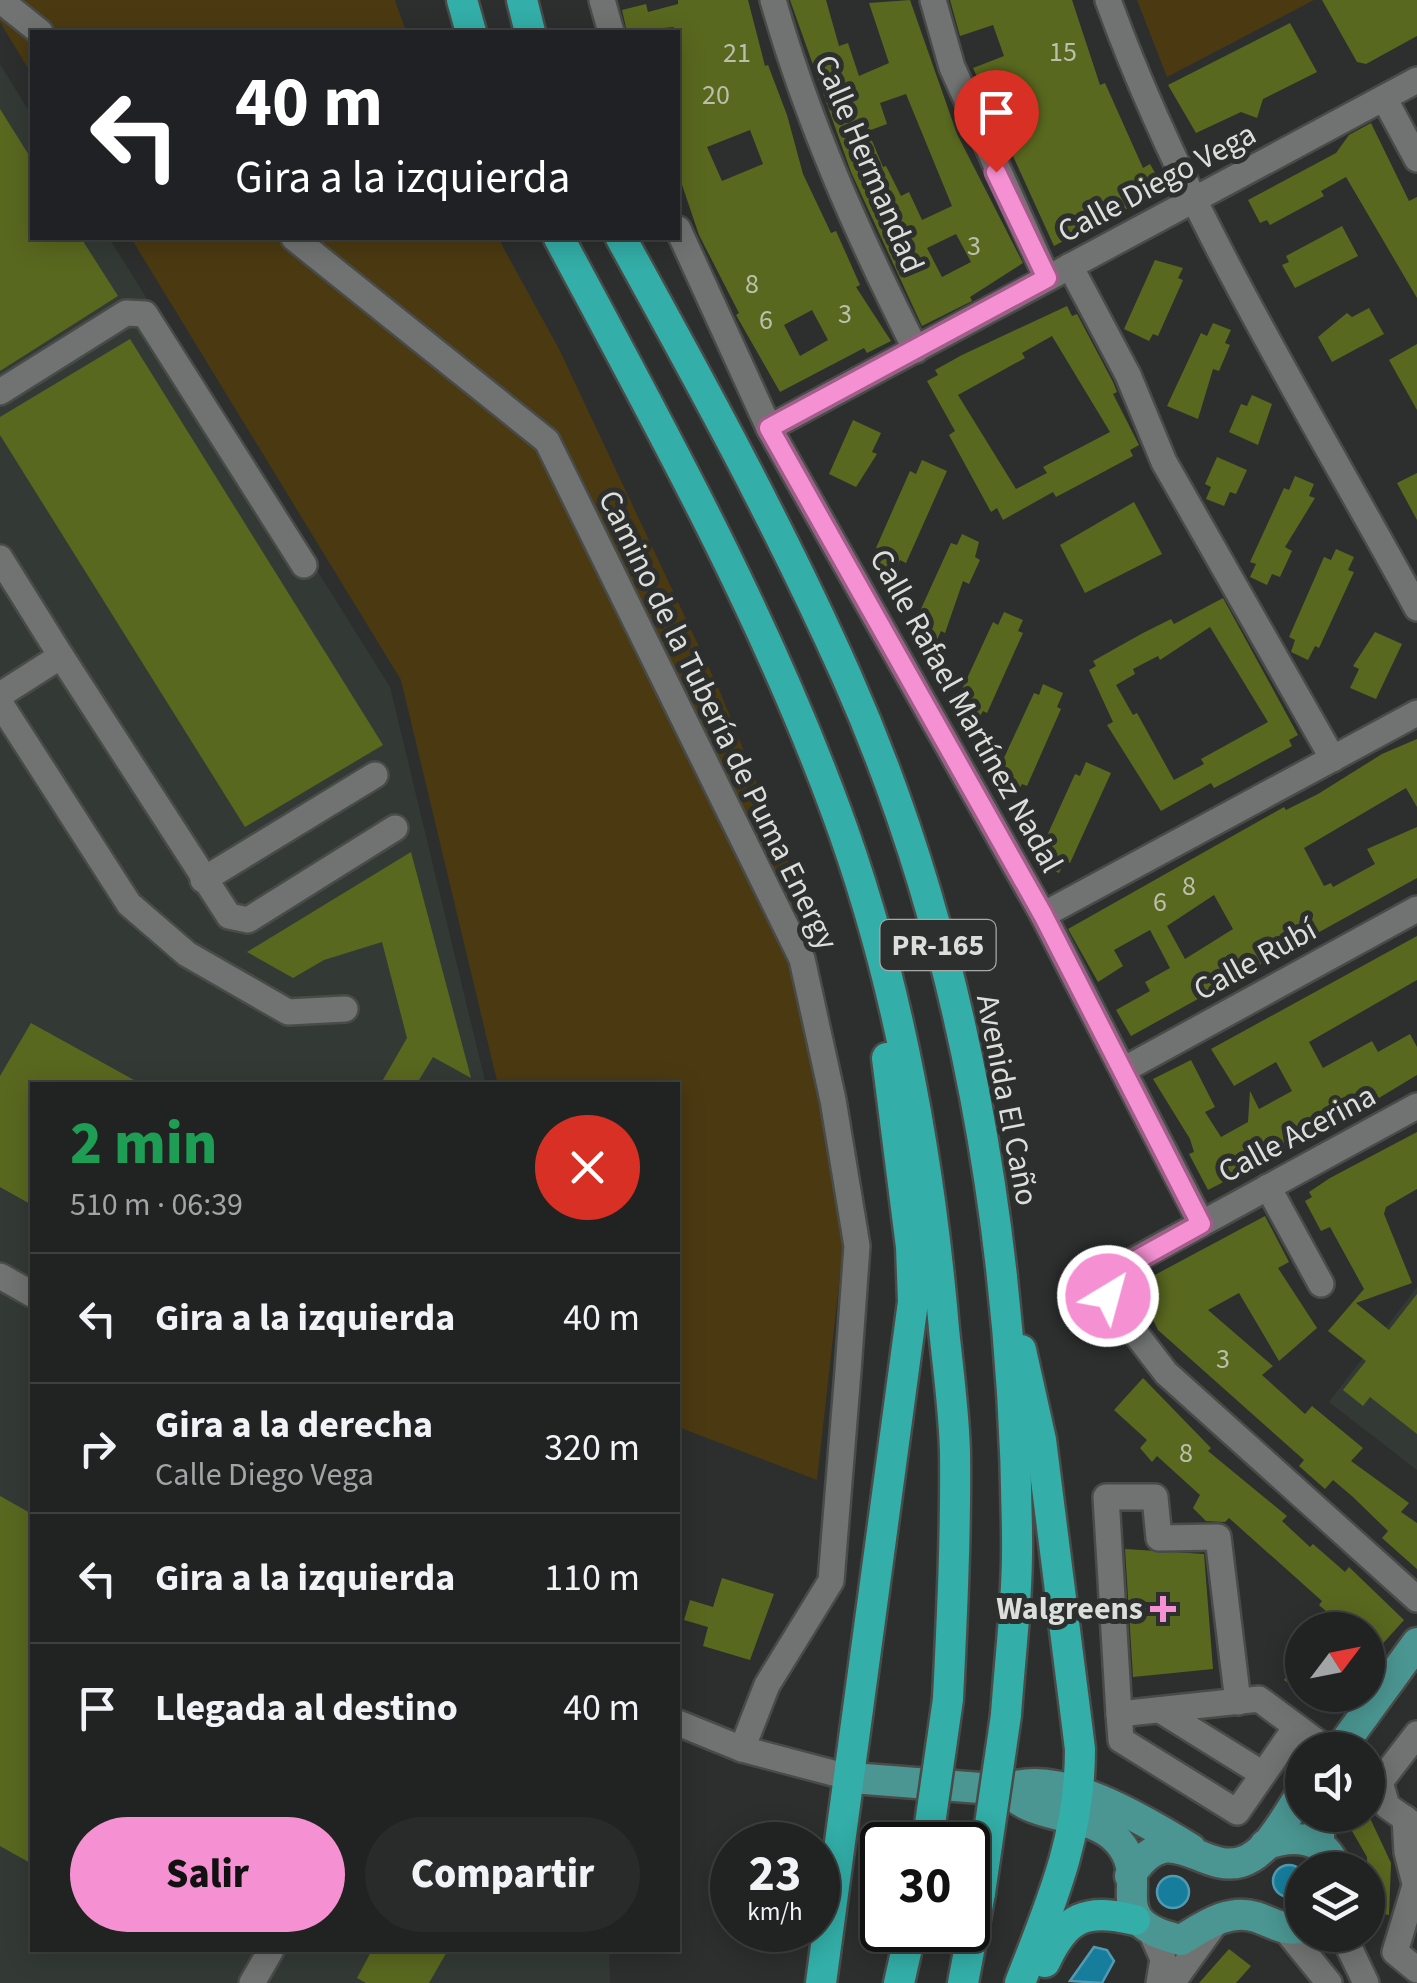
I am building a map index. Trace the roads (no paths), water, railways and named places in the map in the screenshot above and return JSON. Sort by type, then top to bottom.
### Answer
[{"type":"highway","points":[[462,0],[470,30]]},
{"type":"highway","points":[[522,0],[530,30]]},
{"type":"highway","name":"PR-165","points":[[560,240],[670,445],[776,667],[836,811],[882,965],[919,1117],[934,1206],[955,1449],[948,1699],[930,1822]]},
{"type":"highway","name":"Avenida El Caño","points":[[621,240],[739,452],[839,662],[910,846],[971,1070],[1002,1264],[1018,1537],[1006,1715],[963,1983]]},
{"type":"highway","points":[[821,1983],[852,1778],[913,1302],[912,1246],[886,1052],[882,965]]},
{"type":"highway","points":[[1002,1264],[1041,1440],[1080,1750],[1078,1806],[1068,1861],[1020,1983]]},
{"type":"highway","points":[[1036,1983],[1058,1933],[1081,1916],[1107,1913],[1144,1927]]},
{"type":"highway","points":[[899,1983],[906,1952]]},
{"type":"main road","points":[[1352,1732],[1416,1645]]},
{"type":"main road","points":[[852,1778],[1006,1790],[1021,1782],[1078,1806],[1136,1815],[1216,1862],[1240,1863],[1265,1845],[1285,1816]]},
{"type":"main road","points":[[1078,1806],[1116,1837],[1128,1853],[1144,1927],[1180,1940],[1219,1918],[1239,1914],[1285,1927]]},
{"type":"main road","points":[[1265,1845],[1302,1837],[1325,1844]]},
{"type":"main road","points":[[1130,1876],[1138,1863],[1164,1848],[1192,1850]]},
{"type":"street","points":[[0,0],[38,30]]},
{"type":"street","points":[[602,0],[610,30]]},
{"type":"street","name":"Calle Hermandad","points":[[773,0],[799,90],[828,164],[916,350]]},
{"type":"street","points":[[934,0],[952,67],[1047,278]]},
{"type":"street","points":[[1108,0],[1129,56],[1195,200],[1417,608]]},
{"type":"street","name":"Calle Diego Vega","points":[[769,428],[1417,80]]},
{"type":"street","points":[[1384,98],[1417,159]]},
{"type":"street","name":"Calle Rafael Martínez Nadal","points":[[680,233],[769,428],[1043,915],[1125,1068],[1201,1224]]},
{"type":"street","name":"Camino de la Tubería de Puma Energy","points":[[296,240],[547,441],[802,959],[857,1246],[848,1370],[831,1581],[767,1685],[742,1749]]},
{"type":"street","points":[[1070,266],[1128,375],[1164,462],[1333,759]]},
{"type":"street","points":[[0,392],[126,313],[145,314],[304,566]]},
{"type":"street","points":[[0,558],[229,916],[248,920],[396,828]]},
{"type":"street","points":[[0,694],[61,656]]},
{"type":"street","points":[[0,702],[129,904],[188,954],[288,1012],[345,1009]]},
{"type":"street","points":[[1043,915],[1417,713]]},
{"type":"street","points":[[204,880],[374,774]]},
{"type":"street","name":"Calle Rubí","points":[[1125,1068],[1417,909]]},
{"type":"street","name":"Calle Acerina","points":[[1417,1106],[1111,1274],[1108,1296],[1166,1373],[1417,1599]]},
{"type":"street","points":[[1268,1187],[1321,1284]]},
{"type":"street","points":[[0,1276],[30,1293]]},
{"type":"street","points":[[1238,1702],[1218,1537],[1159,1538],[1155,1497],[1106,1497],[1121,1740],[1237,1812],[1296,1726]]},
{"type":"street","points":[[1119,1714],[1259,1700],[1304,1732]]},
{"type":"street","points":[[1160,1710],[1264,1774]]},
{"type":"street","points":[[680,1724],[742,1749],[852,1778]]},
{"type":"street","points":[[1417,1734],[1380,1782],[1387,1806],[1411,1822],[1415,1890],[1395,1952],[1417,1970]]},
{"type":"street","points":[[1172,1983],[1219,1918]]},
{"type":"street","points":[[1144,1927],[1163,1958],[1159,1983]]},
{"type":"street","points":[[252,1983],[271,1952]]},
{"type":"street","points":[[1309,1952],[1329,1983]]},
{"type":"street","points":[[1351,1952],[1366,1983]]},
{"type":"water","points":[[1285,1866],[1285,1896],[1273,1881]]},
{"type":"water","points":[[1173,1876],[1184,1881],[1189,1892],[1184,1903],[1173,1908],[1162,1903],[1157,1892],[1162,1881]]},
{"type":"water","points":[[1094,1947],[1107,1950],[1114,1961],[1102,1983],[1070,1981]]},
{"type":"place","name":"Walgreens","points":[[1163,1609]]}]
